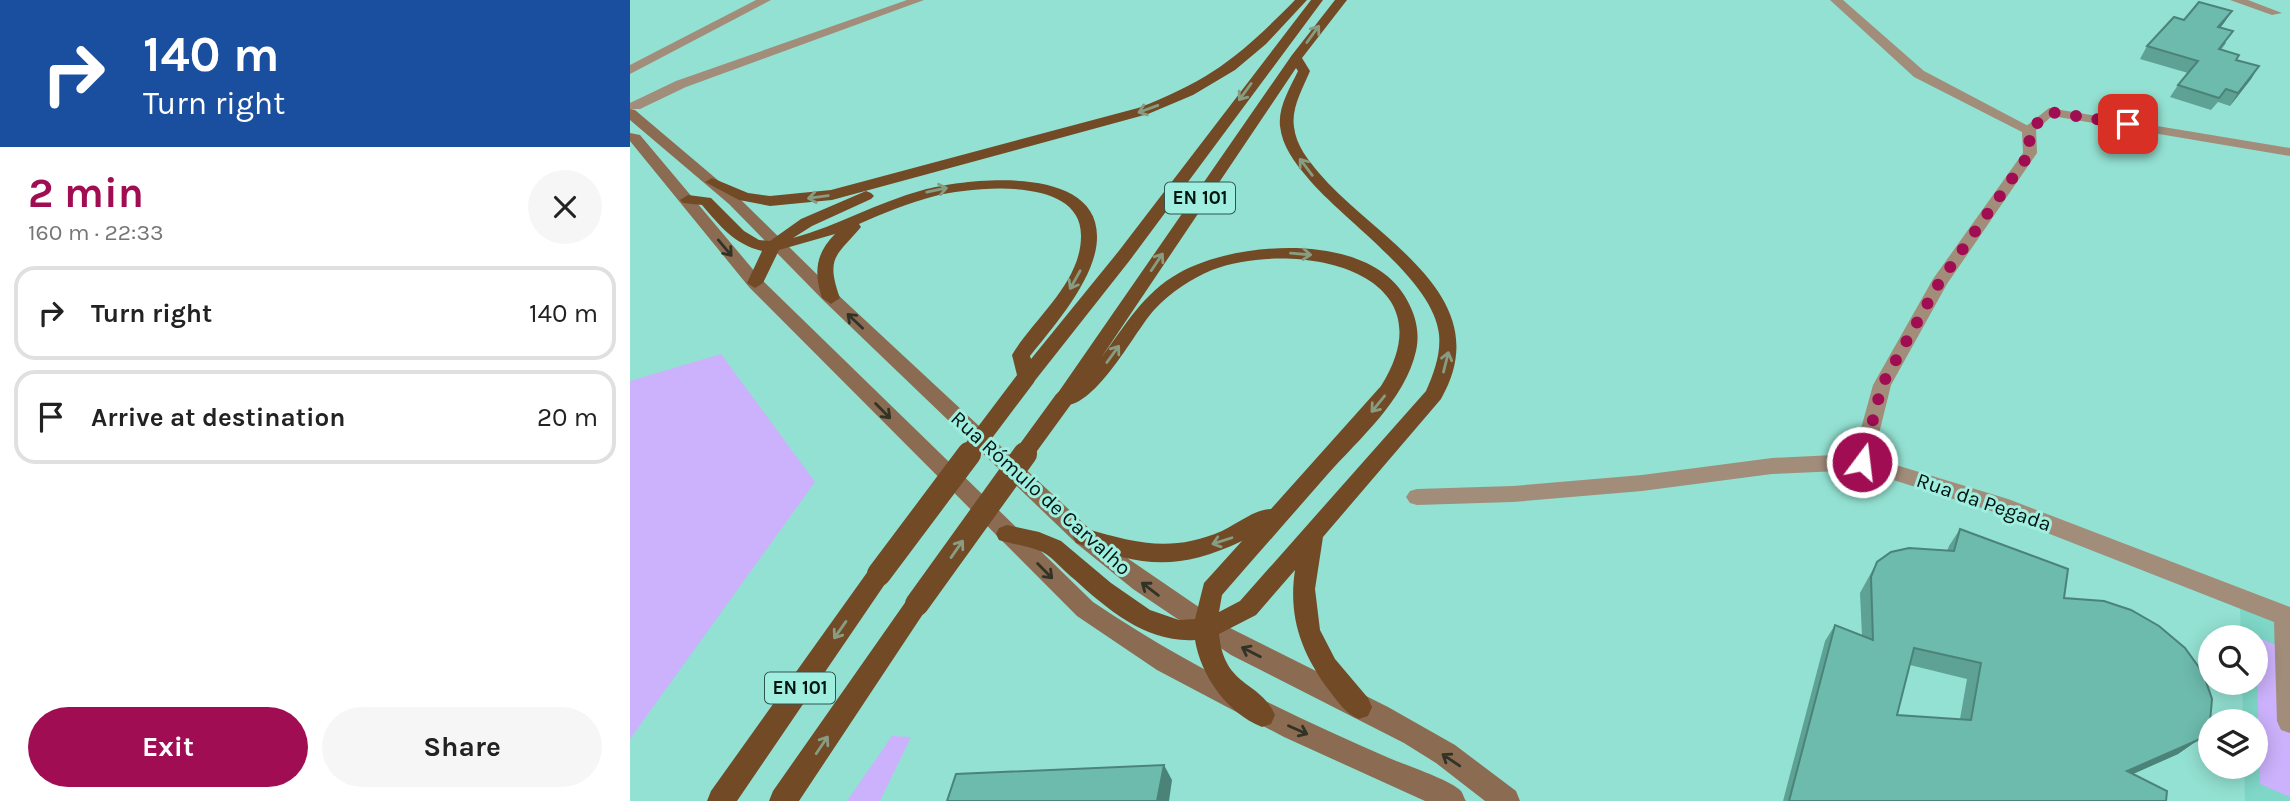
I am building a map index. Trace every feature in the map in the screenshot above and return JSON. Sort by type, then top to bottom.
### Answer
[{"type":"highway","points":[[712,182],[744,197],[794,201],[909,177],[1100,124],[1173,100],[1203,85],[1240,60],[1301,0]]},
{"type":"highway","name":"EN 101","points":[[721,801],[879,574],[1026,378],[1124,256],[1279,46],[1317,0]]},
{"type":"highway","name":"EN 101","points":[[783,801],[1063,400],[1296,58],[1341,0]]},
{"type":"highway","points":[[1007,534],[1049,545],[1135,614],[1161,628],[1182,633],[1206,628],[1230,620],[1248,608],[1434,394],[1446,368],[1450,344],[1445,319],[1435,297],[1419,275],[1314,178],[1301,162],[1287,129],[1289,101],[1304,71],[1296,58]]},
{"type":"highway","points":[[755,283],[764,260],[775,244],[803,225],[909,177]]},
{"type":"highway","points":[[688,200],[706,201],[737,234],[751,243],[764,246],[812,238],[932,191],[986,184],[1057,192],[1083,210],[1089,225],[1090,246],[1069,291],[1021,355],[1026,378]]},
{"type":"highway","points":[[831,298],[823,278],[825,261],[831,247],[843,234],[881,209]]},
{"type":"highway","points":[[1063,400],[1097,377],[1147,307],[1173,282],[1208,265],[1252,254],[1297,252],[1333,258],[1361,268],[1382,280],[1396,295],[1407,318],[1409,348],[1401,373],[1380,404],[1212,590],[1206,606],[1206,628],[1211,657],[1224,681],[1262,715]]},
{"type":"highway","points":[[1084,537],[1151,555],[1188,552],[1234,537],[1283,510]]},
{"type":"highway","points":[[1315,531],[1303,574],[1303,618],[1312,645],[1328,673],[1359,708]]},
{"type":"main road","name":"Rua Rómulo de Carvalho","points":[[631,105],[687,164],[712,182],[1084,537],[1144,585],[1206,628],[1450,758],[1506,801]]},
{"type":"main road","points":[[630,137],[635,138],[755,283],[1085,609],[1125,638],[1193,679],[1262,715],[1452,801]]},
{"type":"street","points":[[630,70],[765,0]]},
{"type":"street","points":[[631,105],[681,84],[918,0]]},
{"type":"street","points":[[1836,0],[1919,74],[2029,131],[2030,153],[1939,283],[1882,385],[1862,462]]},
{"type":"street","points":[[2236,0],[2276,13]]},
{"type":"street","name":"Rua da Pegada","points":[[1417,497],[1513,494],[1642,483],[1772,466],[1862,462],[2000,505],[2286,616],[2290,721]]},
{"type":"lane","points":[[2029,131],[2049,112],[2290,152]]},
{"type":"shaded area","points":[[721,354],[815,482],[630,739],[630,381]]},
{"type":"shaded area","points":[[2240,608],[2290,627],[2290,801],[2245,801],[2244,779],[2268,779],[2268,709],[2243,709],[2242,695],[2268,695],[2268,625],[2241,625]]},
{"type":"shaded area","points":[[2268,642],[2290,650],[2290,797],[2260,784],[2260,779],[2268,779],[2268,709],[2258,709],[2258,695],[2268,695]]},
{"type":"shaded area","points":[[892,736],[911,737],[880,801],[847,801]]},
{"type":"building","points":[[2199,2],[2232,11],[2218,27],[2233,31],[2219,49],[2239,55],[2236,60],[2259,66],[2238,93],[2226,89],[2219,98],[2178,85],[2198,61],[2147,46],[2174,17],[2184,20]]},
{"type":"building","points":[[1960,529],[2068,569],[2064,598],[2104,601],[2131,610],[2159,626],[2185,648],[2198,666],[2198,695],[2211,695],[2212,699],[2211,709],[2198,709],[2198,740],[2127,771],[2167,791],[2166,801],[1789,801],[1835,625],[1873,640],[1871,577],[1877,562],[1891,552],[1909,548],[1954,551]],"holes":[[[1914,648],[1981,663],[1971,720],[1897,715]]]},
{"type":"building","points":[[1164,765],[1157,801],[947,801],[956,774]]},
{"type":"route","points":[[1862,462],[1882,385],[1939,283],[2030,153],[2029,131],[2049,112],[2128,124]]}]
